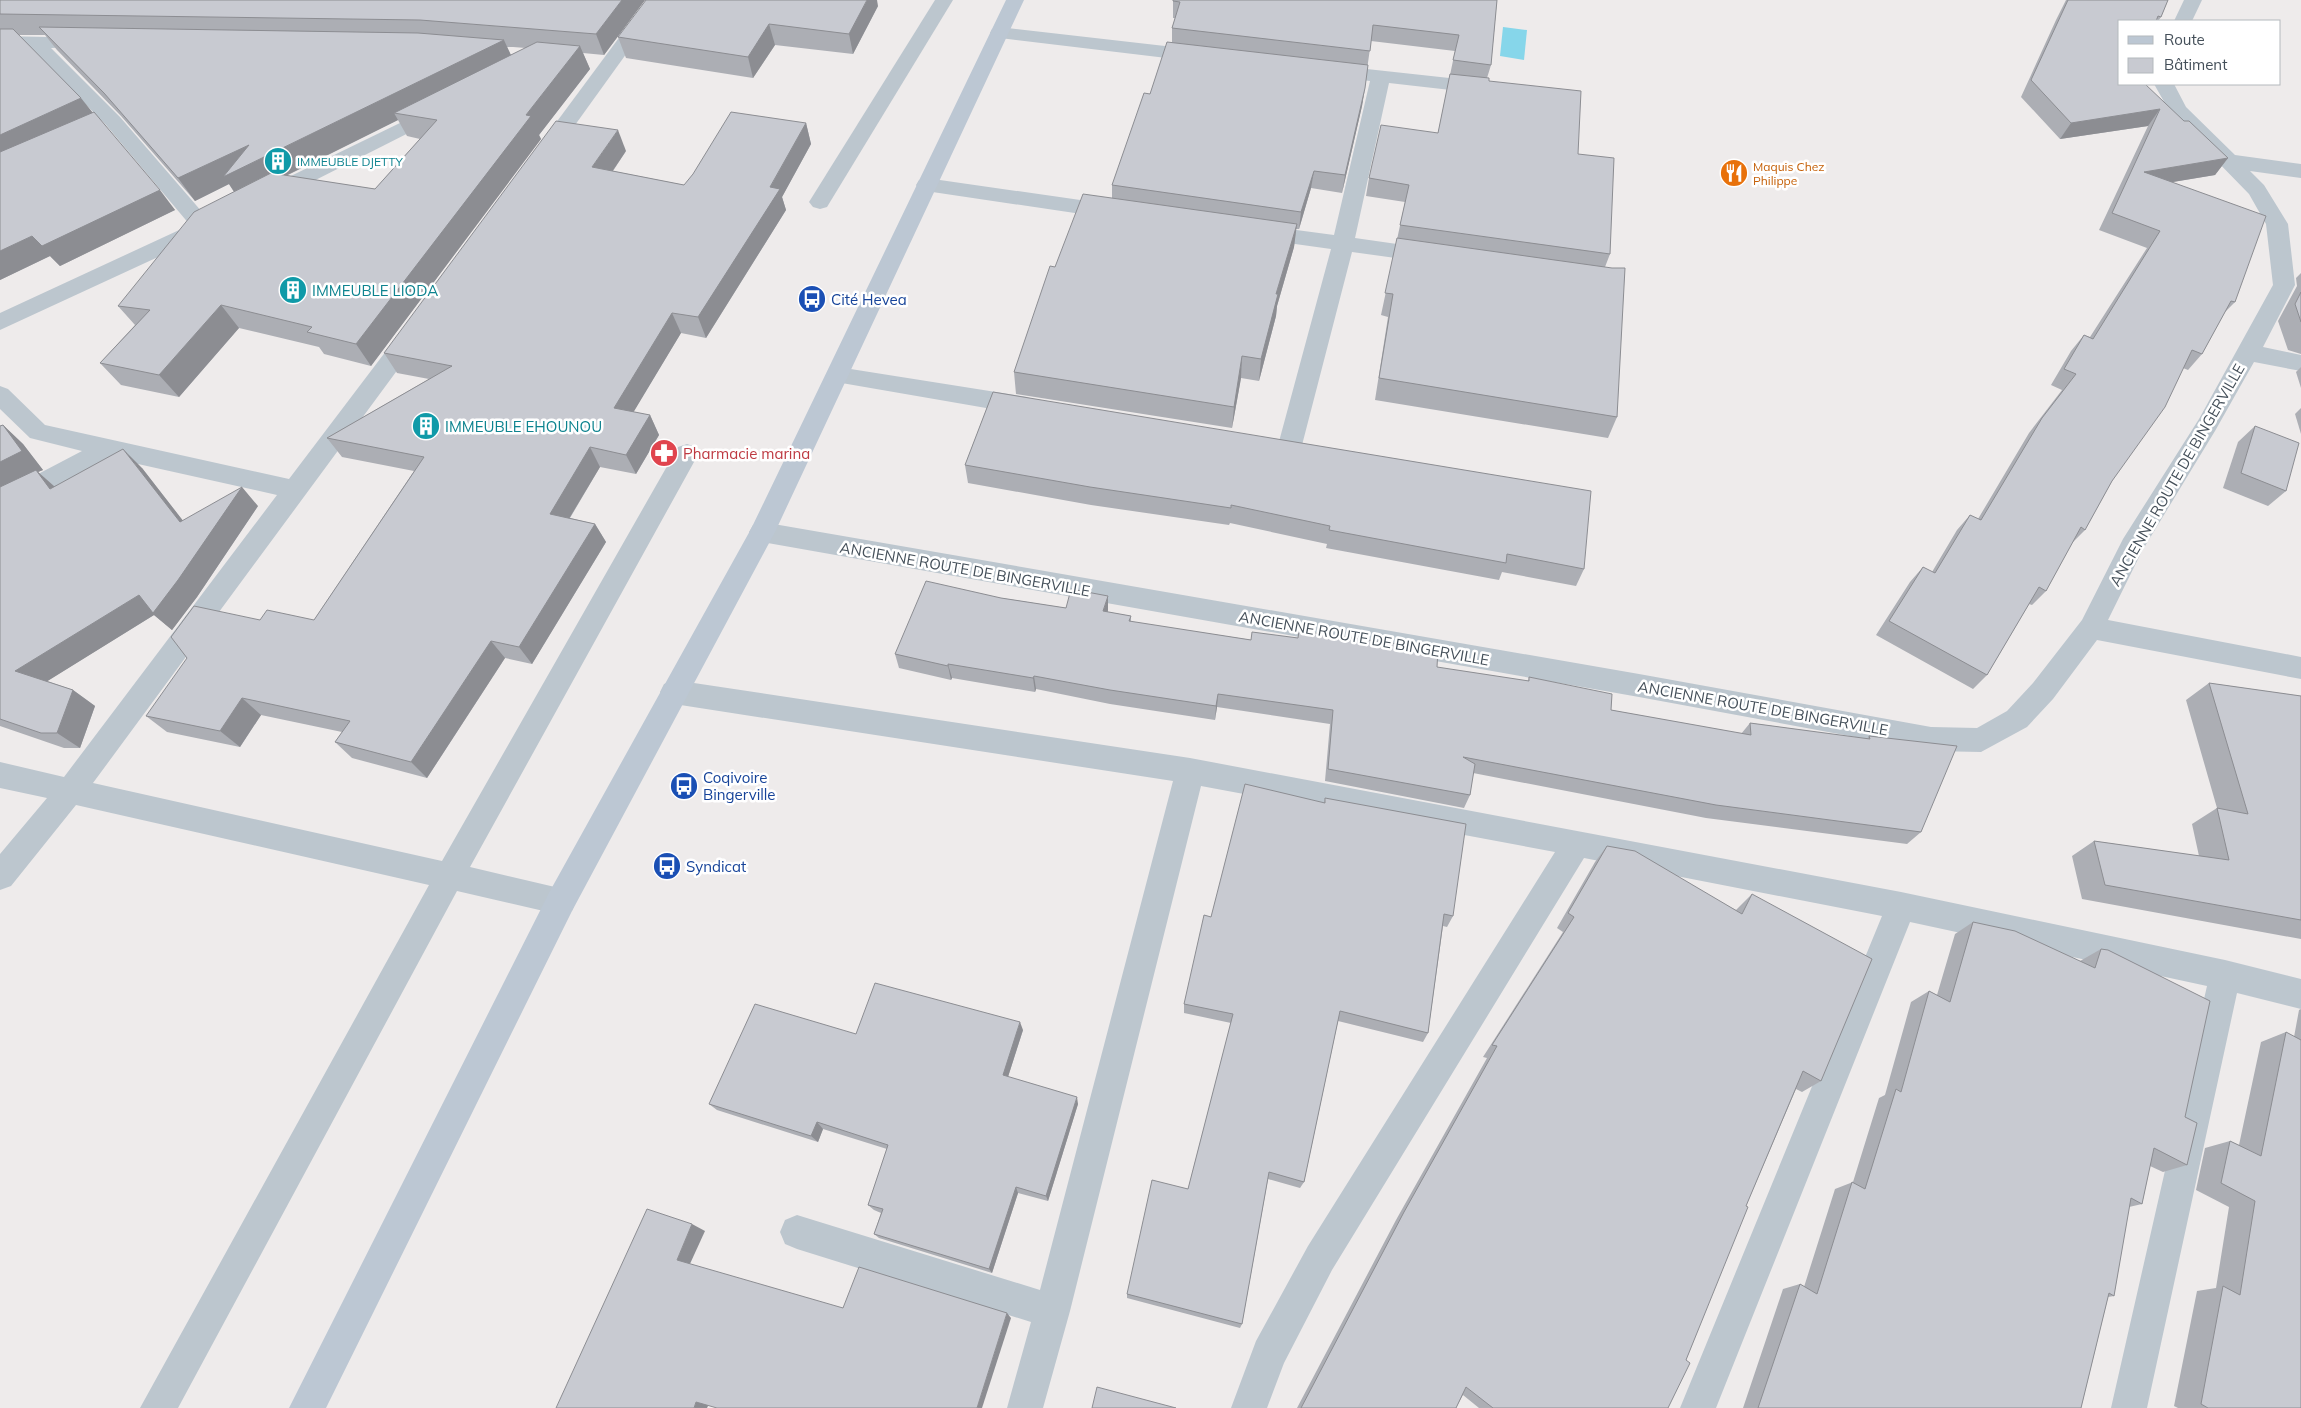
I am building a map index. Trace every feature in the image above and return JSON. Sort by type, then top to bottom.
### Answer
[{"type":"main road","points":[[307,1408],[561,901],[762,532],[1015,0]]},
{"type":"street","points":[[534,167],[600,62],[656,0]]},
{"type":"street","points":[[820,202],[944,0]]},
{"type":"street","points":[[2183,20],[2193,0]]},
{"type":"street","points":[[999,33],[1215,58]]},
{"type":"street","points":[[0,42],[102,42]]},
{"type":"street","points":[[0,322],[213,223],[105,125],[34,42]]},
{"type":"street","points":[[1313,69],[1503,90]]},
{"type":"street","points":[[1289,448],[1343,244],[1381,77]]},
{"type":"street","name":"ANCIENNE ROUTE DE BINGERVILLE","points":[[762,532],[976,572],[1618,681],[1931,739],[1980,740],[2017,719],[2043,691],[2090,628],[2132,546],[2207,424],[2284,285],[2278,224],[2257,190],[2178,110],[2165,85]]},
{"type":"street","points":[[249,205],[454,103]]},
{"type":"street","points":[[2228,161],[2301,171]]},
{"type":"street","points":[[926,185],[1139,215]]},
{"type":"street","points":[[1236,229],[1449,259]]},
{"type":"street","points":[[0,876],[71,790],[424,317]]},
{"type":"street","points":[[2248,352],[2301,363]]},
{"type":"street","points":[[838,375],[1044,408]]},
{"type":"street","points":[[0,394],[38,432],[295,490]]},
{"type":"street","points":[[0,505],[110,447]]},
{"type":"street","points":[[158,1408],[449,877],[687,453]]},
{"type":"street","points":[[2090,628],[2301,668]]},
{"type":"street","points":[[674,692],[1190,771],[1577,842],[1901,906],[2225,975],[2301,994]]},
{"type":"street","points":[[1025,1408],[1052,1311],[1190,771]]},
{"type":"street","points":[[0,775],[561,901]]},
{"type":"street","points":[[1249,1408],[1269,1354],[1320,1258],[1577,842]]},
{"type":"street","points":[[1698,1408],[1901,906]]},
{"type":"street","points":[[2129,1408],[2225,975]]},
{"type":"street","points":[[797,1232],[1052,1311]]},
{"type":"water","points":[[1503,27],[1527,30],[1524,60],[1500,56]]},
{"type":"building","points":[[0,0],[622,0],[596,34],[420,20],[0,14]]},
{"type":"building","points":[[646,0],[867,0],[849,34],[769,24],[748,57],[618,37]]},
{"type":"building","points":[[1173,0],[1497,0],[1491,65],[1453,60],[1459,35],[1373,25],[1370,51],[1172,28],[1180,2]]},
{"type":"building","points":[[2068,0],[2168,0],[2161,17],[2158,16],[2156,20],[2118,20],[2118,85],[2146,85],[2184,121],[2189,121],[2228,158],[2144,172],[2266,216],[2235,302],[2231,301],[2202,354],[2192,350],[2165,407],[2112,481],[2085,530],[2081,527],[2046,591],[2039,587],[1987,675],[1889,621],[1923,567],[1935,573],[1970,515],[1981,520],[2042,418],[2076,374],[2064,369],[2084,335],[2093,339],[2160,231],[2112,213],[2160,109],[2071,123],[2031,80]]},
{"type":"building","points":[[39,27],[418,33],[504,40],[223,177],[249,145],[178,178],[104,93]]},
{"type":"building","points":[[0,29],[13,29],[81,98],[0,135]]},
{"type":"building","points":[[537,42],[580,46],[526,115],[531,116],[356,344],[307,332],[312,327],[221,305],[159,375],[100,363],[150,310],[118,306],[194,212],[271,173],[375,189],[437,120],[394,113]]},
{"type":"building","points":[[1167,42],[1368,65],[1365,88],[1345,175],[1314,171],[1301,212],[1112,185],[1144,93],[1150,94]]},
{"type":"building","points":[[1450,74],[1489,78],[1489,81],[1581,91],[1578,154],[1614,158],[1610,254],[1400,225],[1409,185],[1369,178],[1381,125],[1438,133]]},
{"type":"building","points":[[94,112],[160,190],[42,246],[32,236],[0,251],[0,152]]},
{"type":"building","points":[[731,112],[806,123],[770,187],[780,189],[698,317],[672,313],[614,408],[650,415],[626,455],[590,447],[550,514],[595,524],[519,647],[491,641],[411,762],[335,742],[350,721],[242,698],[220,731],[146,716],[187,658],[171,637],[194,606],[260,620],[267,610],[314,620],[424,457],[327,438],[452,366],[384,353],[556,121],[618,130],[592,167],[684,185],[693,174]]},
{"type":"building","points":[[1083,194],[1297,224],[1276,294],[1278,294],[1261,359],[1242,356],[1234,407],[1014,372],[1050,266],[1055,267]]},
{"type":"building","points":[[1397,238],[1612,268],[1625,268],[1617,417],[1379,378],[1393,294],[1385,293]]},
{"type":"building","points":[[2301,292],[2301,322],[2295,304]]},
{"type":"building","points":[[993,392],[1591,491],[1584,569],[1507,554],[1506,563],[1329,530],[1330,526],[1231,505],[1231,508],[1090,487],[965,465]]},
{"type":"building","points":[[3,425],[22,451],[0,462],[0,426]]},
{"type":"building","points":[[2255,426],[2299,443],[2286,491],[2241,473]]},
{"type":"building","points":[[123,449],[180,522],[242,487],[153,613],[139,595],[15,671],[73,690],[57,733],[41,733],[0,719],[0,487],[36,470],[50,489]]},
{"type":"building","points":[[926,581],[1001,598],[1066,608],[1071,589],[1108,596],[1103,611],[1131,616],[1129,621],[1251,640],[1252,632],[1298,638],[1299,631],[1438,649],[1437,667],[1529,681],[1529,677],[1612,694],[1611,710],[1751,735],[1750,723],[1870,739],[1869,736],[1957,746],[1921,832],[1716,805],[1463,757],[1475,764],[1470,795],[1328,769],[1333,710],[1218,694],[1216,706],[1034,676],[1033,678],[948,664],[948,666],[895,654]]},
{"type":"building","points":[[2209,683],[2301,696],[2301,920],[2105,885],[2094,841],[2229,860],[2217,808],[2248,814]]},
{"type":"building","points":[[1245,784],[1325,803],[1325,798],[1466,824],[1453,916],[1444,914],[1428,1033],[1340,1011],[1304,1182],[1269,1172],[1242,1324],[1127,1294],[1152,1180],[1188,1189],[1233,1014],[1184,1004],[1204,915],[1211,917]]},
{"type":"building","points":[[1607,846],[1635,851],[1742,914],[1752,894],[1872,959],[1821,1081],[1803,1071],[1746,1206],[1748,1207],[1686,1360],[1690,1363],[1668,1408],[1493,1408],[1466,1387],[1456,1408],[1301,1408],[1404,1212],[1497,1046],[1492,1045],[1574,917],[1568,913]]},
{"type":"building","points":[[1973,922],[2015,931],[2095,968],[2101,949],[2108,950],[2210,1001],[2185,1117],[2197,1123],[2187,1165],[2154,1148],[2142,1204],[2131,1198],[2114,1296],[2109,1293],[2081,1408],[1758,1408],[1800,1284],[1817,1294],[1852,1182],[1865,1189],[1896,1089],[1901,1092],[1929,991],[1950,1002]]},
{"type":"building","points":[[875,983],[1020,1022],[1003,1075],[1077,1097],[1046,1196],[1016,1187],[989,1269],[874,1234],[883,1209],[868,1205],[888,1145],[817,1122],[811,1136],[709,1104],[755,1004],[856,1034]]},
{"type":"building","points":[[2286,1032],[2301,1040],[2301,1408],[2208,1408],[2201,1404],[2223,1286],[2240,1295],[2255,1201],[2221,1183],[2230,1141],[2261,1156]]},
{"type":"building","points":[[647,1209],[692,1224],[677,1260],[843,1308],[859,1267],[1007,1313],[977,1408],[717,1408],[696,1402],[694,1408],[556,1408]]},
{"type":"building","points":[[1097,1387],[1176,1408],[1092,1408]]},
{"type":"place","name":"IMMEUBLE DJETTY","points":[[278,161]]},
{"type":"place","name":"Maquis Chez Philippe","points":[[1734,173]]},
{"type":"place","name":"IMMEUBLE LIODA","points":[[293,290]]},
{"type":"place","name":"Cité Hevea","points":[[812,299]]},
{"type":"place","name":"IMMEUBLE EHOUNOU","points":[[426,426]]},
{"type":"place","name":"Pharmacie marina","points":[[664,453]]},
{"type":"place","name":"Coqivoire Bingerville","points":[[684,786]]},
{"type":"place","name":"Syndicat","points":[[667,866]]}]
